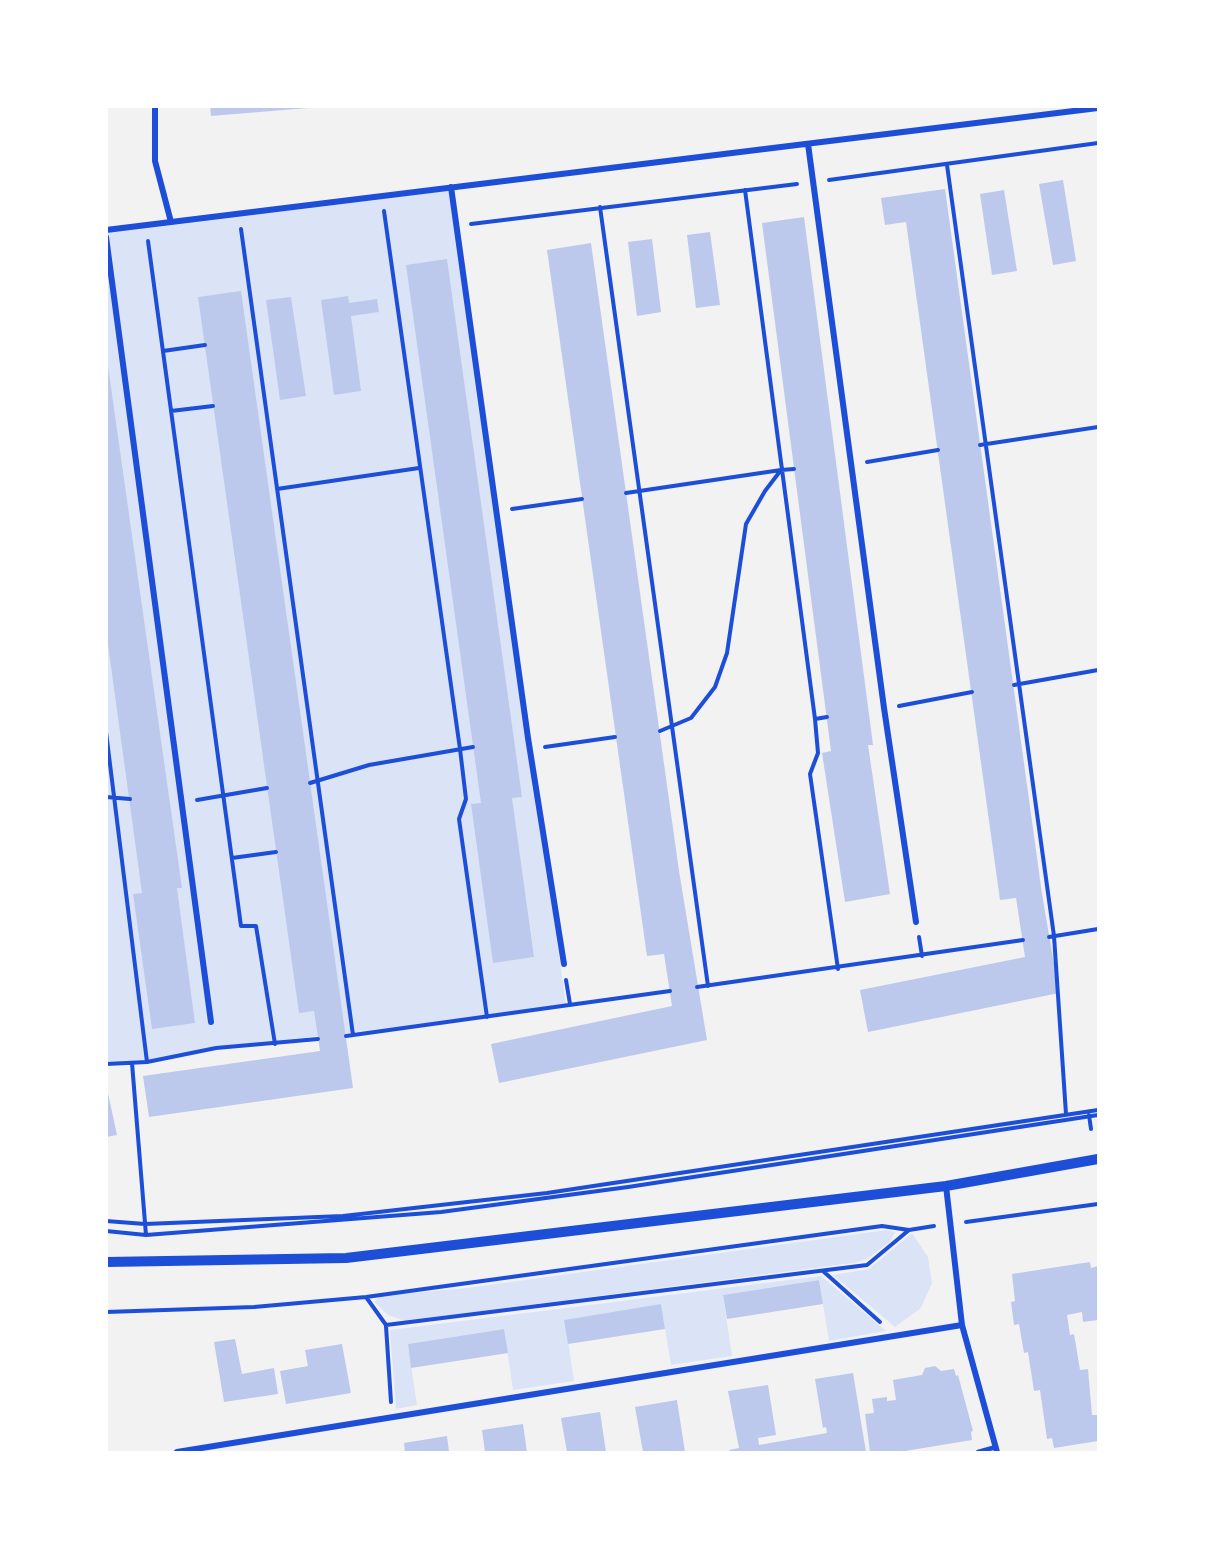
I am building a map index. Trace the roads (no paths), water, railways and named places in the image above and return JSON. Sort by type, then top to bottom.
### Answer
[{"type":"street","points":[[155,106],[155,161],[171,222]]},
{"type":"street","points":[[106,230],[1098,108]]},
{"type":"street","points":[[808,144],[884,708],[916,922]]},
{"type":"street","points":[[451,187],[529,749],[564,964]]},
{"type":"street","points":[[106,237],[211,1022]]},
{"type":"street","points":[[106,1263],[346,1258],[946,1186],[1098,1159]]},
{"type":"street","points":[[946,1186],[962,1325],[996,1450]]},
{"type":"street","points":[[177,1452],[962,1325]]},
{"type":"lane","points":[[978,1452],[996,1450]]}]
